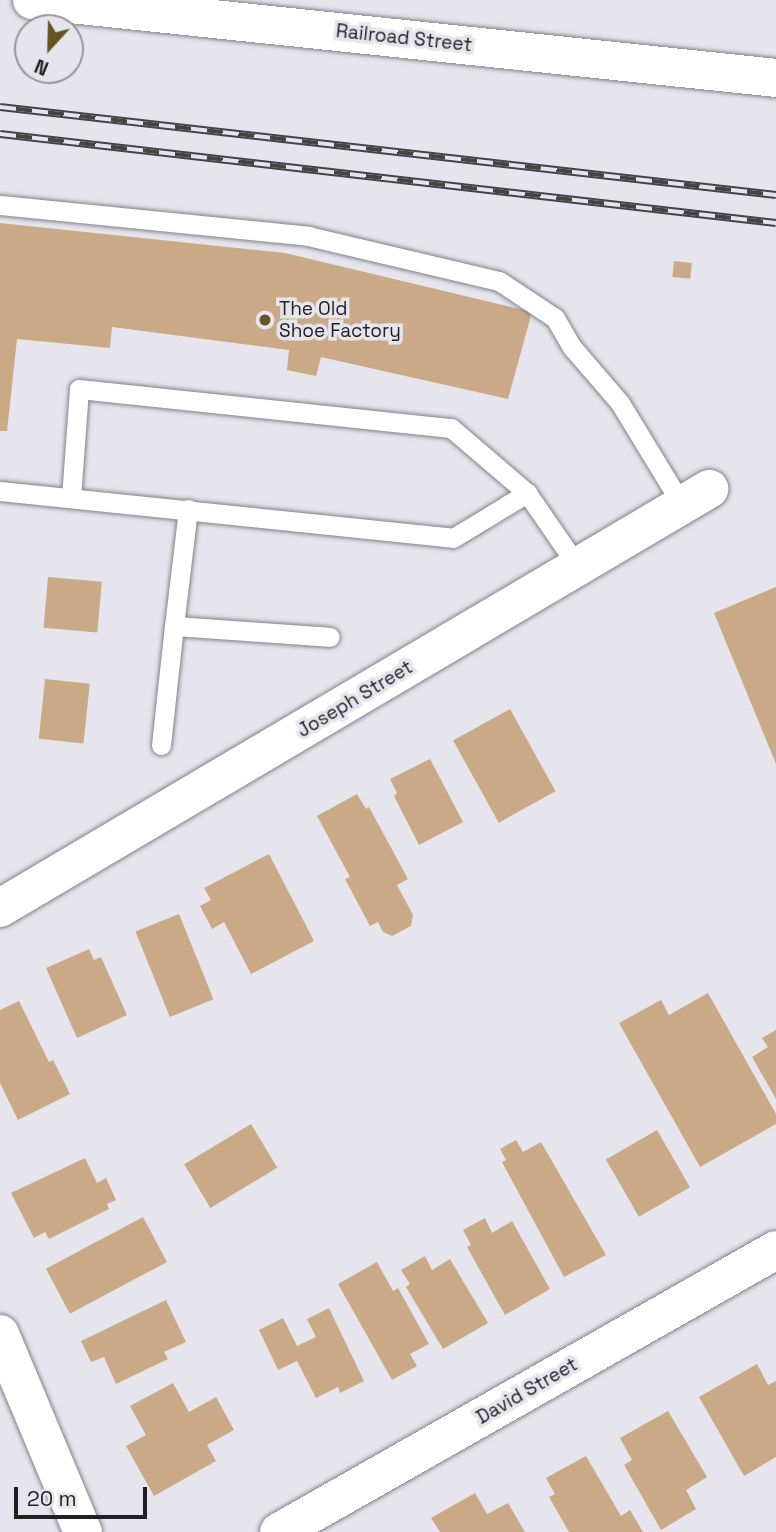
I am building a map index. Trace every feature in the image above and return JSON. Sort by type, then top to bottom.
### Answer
[{"type":"street","name":"Railroad Street","points":[[32,0],[776,78]]},
{"type":"street","name":"Joseph Street","points":[[0,908],[695,497]]},
{"type":"street","name":"David Street","points":[[279,1532],[776,1250]]},
{"type":"street","points":[[0,1334],[83,1532]]},
{"type":"lane","points":[[0,205],[308,236],[499,281],[542,306],[555,318],[570,346],[620,403],[695,497]]},
{"type":"lane","points":[[71,498],[79,390],[451,428],[527,493],[578,567]]},
{"type":"lane","points":[[0,491],[453,538],[527,493]]},
{"type":"lane","points":[[161,745],[188,509]]},
{"type":"lane","points":[[174,626],[331,637]]},
{"type":"building","name":"The Old Shoe Factory","points":[[0,223],[285,253],[532,312],[508,399],[321,357],[316,376],[287,370],[289,350],[112,327],[110,348],[17,339],[7,431],[0,431]]},
{"type":"building","points":[[674,261],[692,263],[690,279],[672,277]]},
{"type":"building","points":[[48,577],[102,582],[97,633],[44,628]]},
{"type":"building","points":[[776,587],[776,764],[714,613]]},
{"type":"building","points":[[45,679],[90,684],[83,743],[39,739]]},
{"type":"building","points":[[510,709],[556,791],[499,823],[453,741]]},
{"type":"building","points":[[430,759],[463,822],[419,845],[394,796],[397,793],[390,779]]},
{"type":"building","points":[[357,794],[366,809],[369,807],[408,879],[397,885],[413,915],[411,926],[392,936],[383,932],[378,922],[370,926],[345,879],[350,877],[317,816]]},
{"type":"building","points":[[269,854],[314,941],[251,974],[224,922],[212,929],[200,906],[211,900],[204,888]]},
{"type":"building","points":[[179,914],[213,999],[170,1017],[135,932]]},
{"type":"building","points":[[89,949],[94,960],[101,957],[127,1015],[77,1038],[46,968]]},
{"type":"building","points":[[708,993],[776,1114],[776,1124],[700,1167],[619,1023],[661,1000],[669,1015]]},
{"type":"building","points":[[19,1001],[49,1062],[53,1060],[70,1094],[18,1120],[0,1083],[0,1010]]},
{"type":"building","points":[[776,1030],[776,1099],[752,1057],[768,1047],[762,1038]]},
{"type":"building","points":[[251,1124],[277,1168],[210,1208],[184,1164]]},
{"type":"building","points":[[657,1130],[690,1187],[639,1217],[606,1160]]},
{"type":"building","points":[[516,1140],[523,1152],[541,1142],[606,1255],[564,1277],[502,1162],[506,1160],[500,1149]]},
{"type":"building","points":[[85,1158],[97,1183],[106,1178],[116,1200],[107,1204],[109,1209],[49,1239],[45,1232],[34,1238],[11,1193]]},
{"type":"building","points":[[143,1217],[167,1262],[70,1314],[46,1269]]},
{"type":"building","points":[[485,1218],[492,1233],[512,1221],[550,1289],[505,1315],[467,1247],[471,1245],[463,1230]]},
{"type":"building","points":[[425,1256],[432,1270],[450,1259],[488,1323],[443,1349],[406,1287],[410,1284],[401,1270]]},
{"type":"building","points":[[377,1262],[393,1291],[398,1288],[429,1344],[410,1354],[417,1366],[392,1380],[338,1284]]},
{"type":"building","points":[[166,1300],[186,1342],[164,1352],[168,1359],[116,1384],[104,1357],[91,1362],[81,1341]]},
{"type":"building","points":[[329,1308],[364,1381],[340,1393],[338,1387],[316,1398],[297,1361],[278,1370],[259,1330],[283,1318],[297,1346],[316,1337],[307,1319]]},
{"type":"building","points":[[757,1364],[768,1385],[776,1381],[776,1457],[744,1476],[699,1397]]},
{"type":"building","points":[[173,1383],[189,1412],[216,1397],[234,1430],[207,1445],[216,1461],[154,1496],[126,1446],[146,1435],[130,1406]]},
{"type":"building","points":[[668,1411],[707,1477],[686,1490],[696,1509],[661,1530],[624,1465],[632,1460],[620,1438]]},
{"type":"building","points":[[586,1456],[621,1516],[630,1510],[643,1532],[569,1532],[549,1497],[555,1494],[546,1478]]},
{"type":"building","points":[[475,1493],[487,1514],[508,1503],[525,1532],[440,1532],[431,1518]]},
{"type":"railway","points":[[0,107],[776,195]]},
{"type":"railway","points":[[0,134],[776,223]]},
{"type":"place","name":"The Old Shoe Factory","points":[[265,320]]}]
